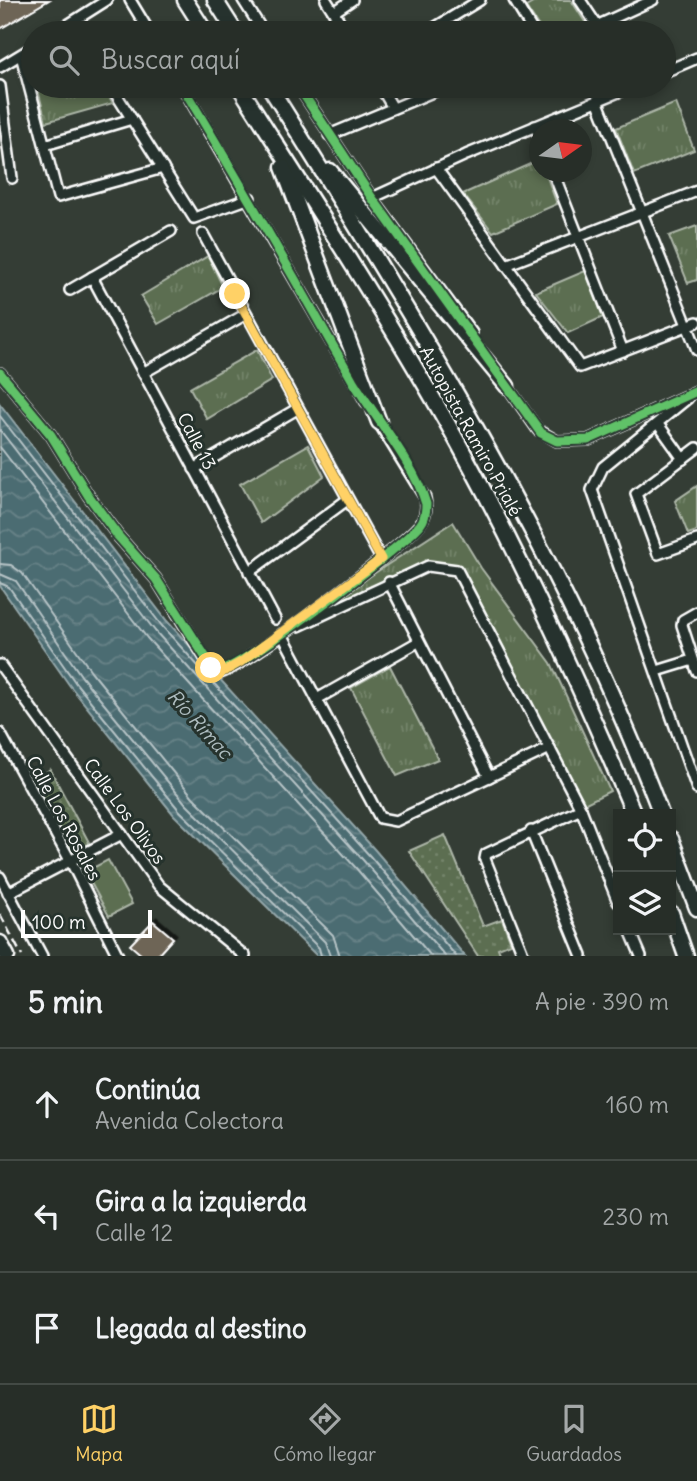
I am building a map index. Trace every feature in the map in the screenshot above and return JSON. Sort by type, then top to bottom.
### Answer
[{"type":"highway","points":[[185,0],[198,21]]},
{"type":"highway","points":[[215,0],[228,21]]},
{"type":"highway","name":"Autopista Ramiro Prialé","points":[[247,98],[396,335],[485,493],[568,661],[632,809]]},
{"type":"highway","name":"Autopista Ramiro Prialé","points":[[277,98],[506,481],[620,713],[660,809]]},
{"type":"highway","points":[[296,129],[507,386]]},
{"type":"highway","points":[[273,139],[379,422]]},
{"type":"highway","points":[[676,852],[697,908]]},
{"type":"highway","points":[[676,928],[686,956]]},
{"type":"highway","points":[[0,943],[7,956]]},
{"type":"street","points":[[74,21],[107,0]]},
{"type":"street","points":[[130,0],[143,21]]},
{"type":"street","points":[[243,0],[256,21]]},
{"type":"street","points":[[326,0],[340,21]]},
{"type":"street","points":[[334,12],[352,0]]},
{"type":"street","points":[[446,21],[480,0]]},
{"type":"street","points":[[514,0],[527,21]]},
{"type":"street","points":[[580,0],[594,21]]},
{"type":"street","points":[[610,21],[653,0]]},
{"type":"street","points":[[0,67],[21,55]]},
{"type":"street","points":[[676,67],[697,58]]},
{"type":"street","points":[[0,86],[12,177]]},
{"type":"street","points":[[32,98],[58,197],[163,168]]},
{"type":"street","points":[[119,98],[194,218],[250,198]]},
{"type":"street","points":[[0,373],[51,435],[95,505],[163,589],[211,668],[223,672],[282,634],[381,559],[420,525],[426,510],[425,498],[189,98]]},
{"type":"street","points":[[306,98],[372,198],[541,433],[557,441],[588,440],[694,393]]},
{"type":"street","points":[[388,98],[394,108]]},
{"type":"street","points":[[329,135],[418,98]]},
{"type":"street","points":[[552,119],[602,98]]},
{"type":"street","points":[[597,100],[697,350]]},
{"type":"street","points":[[45,145],[132,119]]},
{"type":"street","points":[[372,198],[529,129]]},
{"type":"street","points":[[436,168],[580,368],[697,322]]},
{"type":"street","points":[[557,182],[623,351]]},
{"type":"street","points":[[506,265],[697,191]]},
{"type":"street","points":[[70,290],[171,231]]},
{"type":"street","points":[[203,233],[381,559]]},
{"type":"street","name":"Calle 13","points":[[92,277],[275,620]]},
{"type":"street","points":[[144,373],[246,314]]},
{"type":"street","points":[[694,393],[603,467],[592,490],[697,789]]},
{"type":"street","points":[[194,469],[297,409]]},
{"type":"street","points":[[658,424],[683,458]]},
{"type":"street","points":[[697,448],[636,495],[658,554],[697,540]]},
{"type":"street","points":[[249,572],[347,500]]},
{"type":"street","points":[[282,634],[428,566],[457,570],[581,809],[613,889]]},
{"type":"street","points":[[389,582],[489,777]]},
{"type":"street","points":[[697,612],[683,620],[682,625],[697,671]]},
{"type":"street","points":[[282,634],[380,818],[396,821],[550,748]]},
{"type":"street","points":[[317,699],[418,642]]},
{"type":"street","points":[[657,671],[693,660]]},
{"type":"street","name":"Calle Los Olivos","points":[[0,665],[159,886],[245,956]]},
{"type":"street","name":"Calle Los Rosales","points":[[0,733],[71,862],[118,956]]},
{"type":"street","points":[[524,956],[485,859],[491,848],[581,809]]},
{"type":"street","points":[[531,831],[582,956]]},
{"type":"street","points":[[8,893],[122,834]]},
{"type":"street","points":[[0,877],[42,956]]},
{"type":"street","points":[[627,956],[640,954],[632,935]]},
{"type":"green space","points":[[538,0],[571,0],[584,21],[535,21],[526,7]]},
{"type":"green space","points":[[40,98],[110,98],[113,103],[46,122]]},
{"type":"green space","points":[[676,103],[694,150],[634,174],[616,128]]},
{"type":"green space","points":[[529,164],[529,182],[549,182],[557,204],[493,232],[463,194]]},
{"type":"green space","points":[[697,226],[697,280],[688,283],[669,236]]},
{"type":"green space","points":[[208,256],[223,287],[158,324],[141,296]]},
{"type":"green space","points":[[585,271],[603,317],[568,333],[536,292]]},
{"type":"green space","points":[[257,350],[272,380],[207,419],[190,388]]},
{"type":"green space","points":[[308,445],[324,476],[261,523],[240,484]]},
{"type":"green space","points":[[697,486],[697,531],[688,534],[675,501]]},
{"type":"green space","points":[[453,522],[481,568],[551,663],[610,791],[584,804],[469,581],[458,567],[425,565],[312,614]]},
{"type":"green space","points":[[390,666],[438,759],[397,776],[351,688]]},
{"type":"green space","points":[[50,769],[91,846],[73,855],[35,782]]},
{"type":"green space","points":[[445,835],[483,926],[502,919],[511,943],[498,948],[501,956],[478,956],[409,851]]},
{"type":"green space","points":[[108,860],[132,904],[109,916],[85,872]]},
{"type":"water","name":"Río Rímac","points":[[0,404],[167,621],[375,850],[465,956],[317,956],[174,815],[70,686],[0,586]]},
{"type":"building","points":[[0,0],[49,0],[0,29]]},
{"type":"building","points":[[153,921],[173,938],[157,956],[143,956],[130,945]]},
{"type":"railway","points":[[0,914],[22,956]]},
{"type":"cycle path","points":[[0,373],[51,435],[88,495],[118,536],[156,579],[215,672],[229,667],[284,633],[383,558],[422,523],[426,504],[413,473],[353,381],[189,98]]},
{"type":"cycle path","points":[[306,98],[372,198],[541,433],[557,441],[588,440],[697,391]]},
{"type":"route","points":[[211,668],[219,673],[241,662],[381,559],[235,294]]}]
